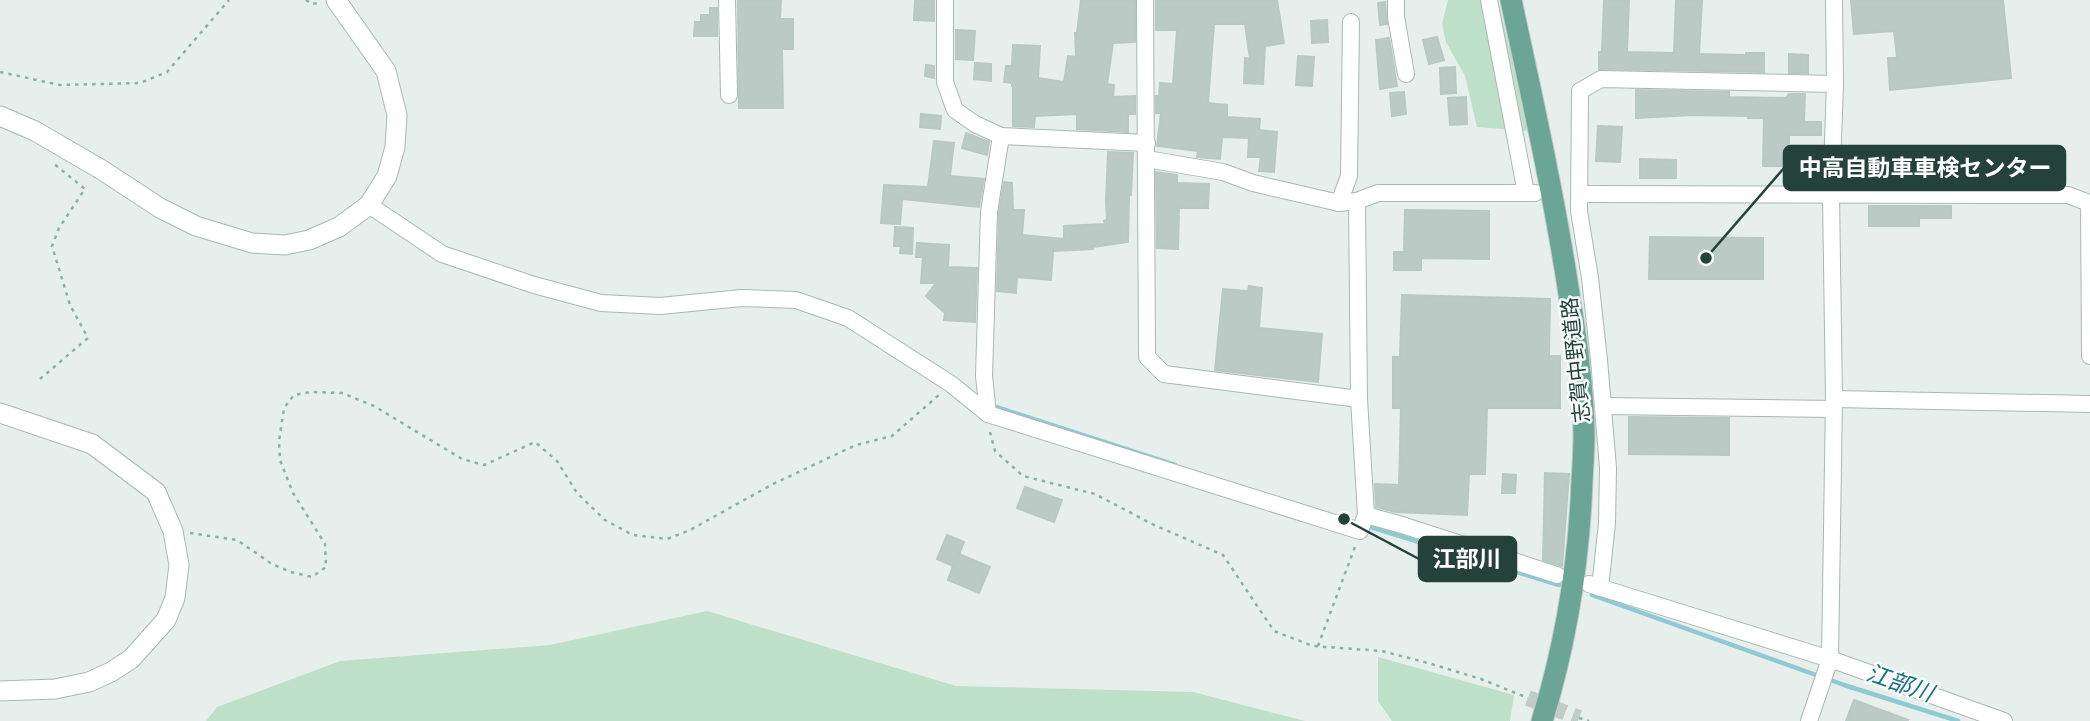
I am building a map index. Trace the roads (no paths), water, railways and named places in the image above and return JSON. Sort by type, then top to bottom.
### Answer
[{"type":"main road","name":"志賀中野道路","points":[[1511,0],[1544,149],[1562,251],[1578,354],[1584,434],[1580,533],[1571,597],[1559,661],[1542,721]]},
{"type":"street","points":[[0,116],[55,142],[159,208],[196,226],[252,243],[285,245],[309,240],[339,227],[369,205],[387,176],[395,147],[397,115],[386,71],[336,0]]},
{"type":"street","points":[[727,0],[729,95]]},
{"type":"street","points":[[945,0],[945,82],[956,110],[975,124],[1001,136],[1147,151],[1223,172],[1253,184],[1339,202],[1357,201],[1378,193],[1531,193],[1489,0]]},
{"type":"street","points":[[1145,0],[1147,357],[1164,374],[1359,398]]},
{"type":"street","points":[[1396,0],[1396,17],[1406,74]]},
{"type":"street","points":[[1809,721],[1830,659],[1834,404],[1831,196],[1835,84],[1834,0]]},
{"type":"street","points":[[1339,202],[1349,176],[1350,22]]},
{"type":"street","points":[[1835,84],[1601,79],[1580,91],[1579,211],[1590,278],[1608,468],[1607,523],[1595,586],[1830,659],[2004,721]]},
{"type":"street","points":[[987,413],[984,376],[989,212],[1001,136]]},
{"type":"street","points":[[1580,194],[2068,195],[2089,203],[2090,356]]},
{"type":"street","points":[[369,205],[442,254],[534,285],[601,303],[660,306],[742,298],[796,300],[848,318],[951,384],[987,413],[1360,531],[1366,515],[1359,398],[1357,201]]},
{"type":"street","points":[[1604,406],[2090,404]]},
{"type":"street","points":[[0,413],[92,444],[156,492],[173,531],[178,565],[175,598],[166,620],[131,659],[89,682],[55,689],[0,691]]},
{"type":"street","points":[[1366,515],[1557,575]]},
{"type":"waterway","name":"江部川","points":[[996,407],[1175,465]]},
{"type":"waterway","name":"江部川","points":[[1367,526],[1559,585]]},
{"type":"waterway","name":"江部川","points":[[1592,595],[1844,685],[1958,721]]},
{"type":"tunnel","points":[[1528,698],[1579,718]]},
{"type":"place","name":"中高自動車車検センター","points":[[1706,258]]},
{"type":"place","name":"江部川","points":[[1344,519]]}]
